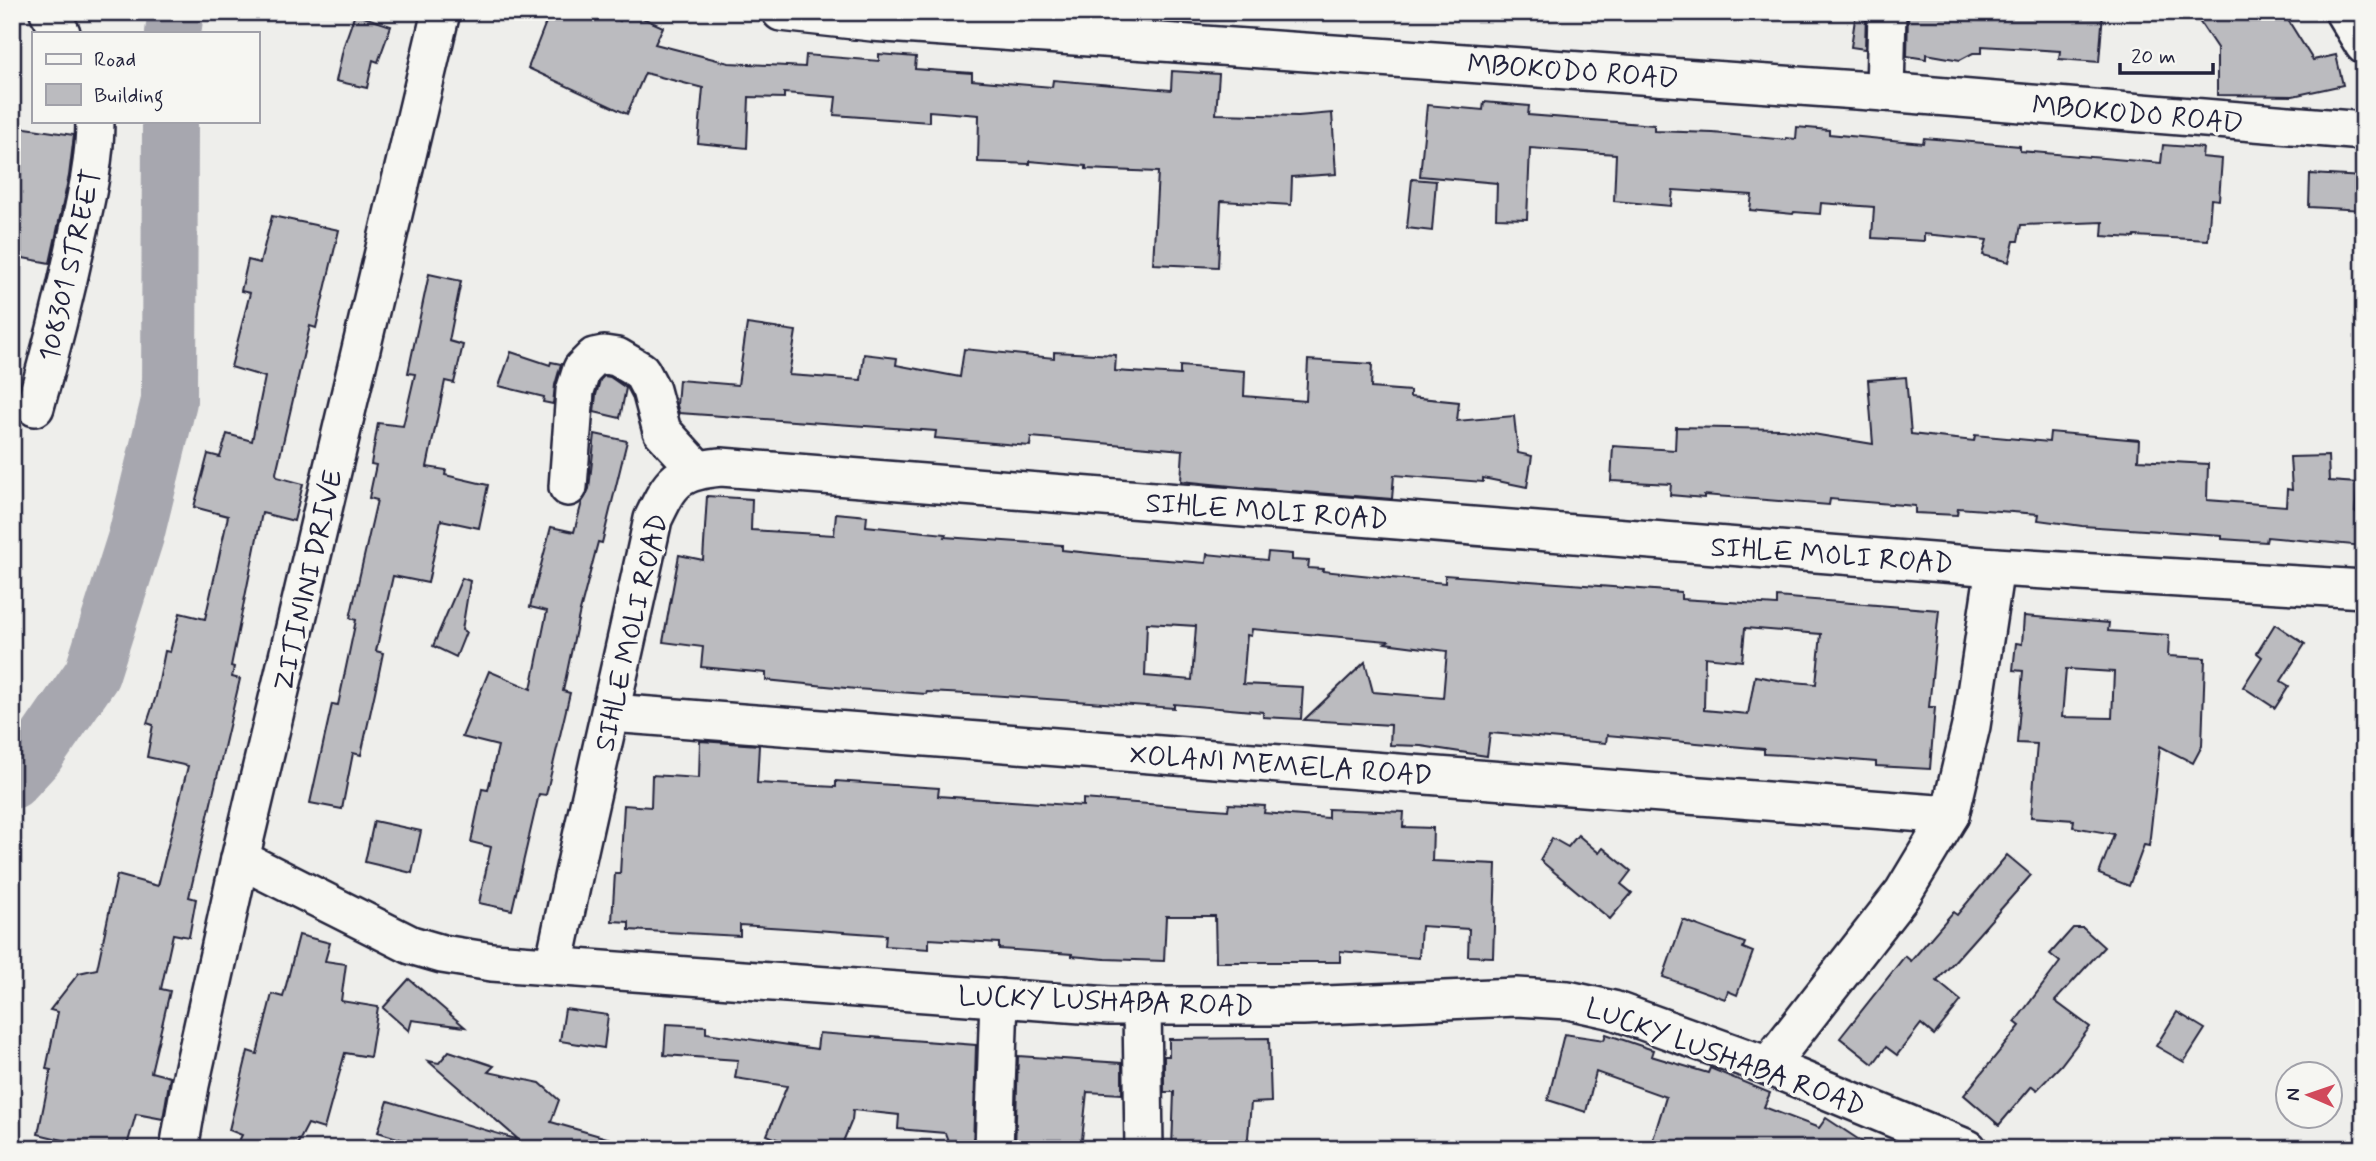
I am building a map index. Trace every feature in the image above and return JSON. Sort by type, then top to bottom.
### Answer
[{"type":"street","points":[[49,12],[60,32]]},
{"type":"street","name":"ZITININI DRIVE","points":[[179,1149],[190,1085],[240,859],[440,12]]},
{"type":"street","name":"MBOKODO ROAD","points":[[781,12],[1885,92],[2364,131]]},
{"type":"street","points":[[1885,92],[1887,12]]},
{"type":"street","points":[[2344,12],[2364,45]]},
{"type":"street","name":"108301 STREET","points":[[35,407],[65,292],[91,174],[95,122]]},
{"type":"street","points":[[568,487],[575,391],[582,369],[594,357],[604,355],[617,357],[641,371],[650,390],[662,431],[697,469]]},
{"type":"street","name":"SIHLE MOLI ROAD","points":[[554,966],[653,519],[665,493],[680,477],[697,469],[721,467],[1995,567],[2364,589]]},
{"type":"street","points":[[1768,1066],[1903,893],[1950,816],[1971,726],[1995,567]]},
{"type":"street","name":"XOLANI MEMELA ROAD","points":[[611,713],[1950,816]]},
{"type":"street","name":"LUCKY LUSHABA ROAD","points":[[240,859],[411,944],[442,954],[467,958],[1142,1007],[1303,1006],[1516,997],[1568,1000],[1613,1010],[1768,1066],[1968,1149]]},
{"type":"street","points":[[994,1149],[999,998]]},
{"type":"street","points":[[1142,1007],[1144,1149]]},
{"type":"building","points":[[550,12],[601,12],[620,21],[624,12],[629,12],[663,27],[655,44],[729,63],[805,67],[806,55],[879,61],[879,54],[916,57],[915,69],[972,73],[972,80],[1052,87],[1053,80],[1171,90],[1172,71],[1219,74],[1216,114],[1298,116],[1332,113],[1336,174],[1292,177],[1291,205],[1221,201],[1218,267],[1153,264],[1158,172],[1086,169],[1086,166],[1030,161],[1030,164],[978,162],[979,115],[929,111],[929,122],[834,115],[836,97],[784,93],[784,98],[749,97],[747,148],[698,143],[703,88],[645,73],[627,114],[528,68]]},
{"type":"building","points":[[1856,12],[1866,12],[1865,49],[1851,47]]},
{"type":"building","points":[[1908,12],[2103,12],[2099,62],[2059,59],[2060,51],[1982,46],[1982,53],[1973,53],[1960,60],[1926,54],[1926,59],[1907,56]]},
{"type":"building","points":[[2193,12],[2283,12],[2313,60],[2336,55],[2343,85],[2293,96],[2217,95],[2217,48]]},
{"type":"building","points":[[355,14],[391,26],[378,62],[373,60],[367,88],[336,81],[344,45]]},
{"type":"building","points":[[1484,102],[1529,106],[1528,115],[1654,125],[1654,131],[1786,140],[1796,139],[1797,127],[1829,130],[1829,134],[1923,143],[1924,138],[2020,146],[2020,151],[2161,163],[2163,145],[2203,148],[2202,157],[2222,159],[2219,200],[2211,199],[2208,240],[2102,236],[2103,222],[2021,225],[2009,262],[1983,255],[1987,240],[1924,234],[1924,241],[1872,238],[1874,207],[1821,203],[1820,214],[1793,214],[1750,210],[1752,195],[1673,190],[1671,206],[1614,201],[1616,154],[1530,148],[1527,219],[1496,218],[1497,183],[1420,176],[1427,105],[1483,110]]},
{"type":"building","points":[[12,126],[74,135],[69,176],[50,263],[12,256]]},
{"type":"building","points":[[2310,174],[2364,177],[2364,210],[2309,207]]},
{"type":"building","points":[[1412,179],[1436,181],[1432,231],[1407,228]]},
{"type":"building","points":[[272,216],[339,230],[316,328],[310,326],[276,473],[277,477],[303,484],[294,521],[262,513],[231,666],[234,667],[232,677],[240,679],[189,897],[196,899],[189,937],[173,934],[161,989],[170,991],[151,1072],[170,1077],[163,1119],[136,1114],[126,1149],[65,1149],[67,1141],[38,1134],[51,1070],[46,1069],[58,1012],[50,1010],[79,973],[97,969],[117,875],[158,886],[188,766],[147,757],[153,725],[147,723],[156,696],[165,651],[170,652],[180,613],[205,619],[228,516],[194,507],[208,454],[220,457],[227,434],[252,441],[265,377],[231,367],[250,293],[241,291],[248,260],[260,263]]},
{"type":"building","points":[[429,274],[461,281],[449,341],[463,345],[454,383],[445,381],[427,467],[446,470],[445,475],[488,485],[479,528],[441,520],[428,583],[393,576],[376,651],[383,653],[375,692],[361,755],[353,753],[342,809],[310,803],[332,704],[338,705],[356,620],[350,618],[377,500],[369,498],[376,465],[371,464],[378,423],[403,426],[415,374],[408,373]]},
{"type":"building","points":[[747,324],[796,331],[789,375],[861,380],[864,354],[897,358],[896,365],[960,377],[964,349],[1054,358],[1054,352],[1116,355],[1115,371],[1180,375],[1180,366],[1245,371],[1244,396],[1306,401],[1308,360],[1372,364],[1371,388],[1410,391],[1410,397],[1459,402],[1457,421],[1514,416],[1518,453],[1532,456],[1527,487],[1483,478],[1483,482],[1394,475],[1392,499],[1251,488],[1181,481],[1183,450],[1031,437],[1030,446],[935,438],[936,431],[679,413],[679,380],[738,385]]},
{"type":"building","points":[[511,352],[550,365],[551,362],[561,364],[553,404],[543,402],[544,397],[499,386]]},
{"type":"building","points":[[604,376],[626,388],[620,418],[594,412],[600,380]]},
{"type":"building","points":[[1906,377],[1911,434],[1974,441],[1975,435],[2049,442],[2050,432],[2139,440],[2138,460],[2208,464],[2207,500],[2286,506],[2287,489],[2292,490],[2290,457],[2328,456],[2329,481],[2358,483],[2355,512],[2364,513],[2364,546],[2267,537],[2266,542],[2222,539],[2222,535],[2082,526],[2038,520],[2039,514],[1958,508],[1957,515],[1915,513],[1915,506],[1830,499],[1829,505],[1704,495],[1704,498],[1670,495],[1671,484],[1611,481],[1613,446],[1675,450],[1676,427],[1783,429],[1873,444],[1868,380]]},
{"type":"building","points":[[595,434],[627,441],[602,543],[598,542],[579,615],[563,691],[570,693],[546,795],[539,794],[512,910],[479,903],[491,847],[471,842],[482,789],[488,790],[498,746],[462,737],[489,671],[531,689],[547,611],[530,607],[551,527],[574,532],[582,502],[589,489]]},
{"type":"building","points":[[707,496],[752,499],[751,530],[834,535],[836,513],[867,516],[866,526],[946,534],[945,537],[1062,545],[1062,550],[1128,557],[1206,563],[1207,554],[1267,560],[1268,552],[1292,554],[1292,560],[1309,561],[1308,568],[1323,569],[1322,571],[1445,583],[1445,575],[1681,592],[1681,599],[1777,605],[1777,597],[1939,610],[1929,707],[1935,707],[1930,769],[1876,766],[1876,762],[1764,754],[1764,749],[1607,735],[1606,743],[1490,733],[1487,756],[1421,746],[1390,745],[1391,725],[1304,720],[1365,662],[1373,692],[1443,698],[1447,651],[1385,643],[1388,641],[1252,629],[1251,636],[1247,635],[1243,684],[1303,687],[1301,719],[1263,717],[1263,712],[1174,704],[1174,708],[989,695],[926,694],[766,680],[766,673],[701,667],[703,647],[663,642],[679,555],[703,560]],"holes":[[[1147,623],[1196,626],[1192,680],[1145,676]],[[1745,628],[1821,634],[1816,684],[1755,676],[1748,714],[1704,710],[1705,657],[1742,661]]]},
{"type":"building","points":[[462,578],[470,581],[462,630],[466,632],[456,657],[433,646]]},
{"type":"building","points":[[2024,616],[2109,623],[2108,631],[2169,635],[2168,656],[2205,658],[2202,746],[2193,763],[2160,746],[2149,846],[2144,845],[2129,886],[2099,874],[2114,834],[2073,827],[2074,820],[2031,817],[2037,744],[2017,743],[2023,671],[2013,670],[2016,643],[2022,644]],"holes":[[[2066,669],[2114,672],[2112,718],[2062,717]]]},
{"type":"building","points":[[2275,624],[2305,644],[2281,681],[2289,686],[2275,708],[2243,687],[2262,657],[2257,653]]},
{"type":"building","points":[[700,741],[759,745],[757,783],[836,787],[836,781],[939,788],[938,796],[1083,806],[1083,799],[1228,810],[1229,804],[1265,806],[1264,813],[1328,818],[1328,809],[1404,812],[1403,827],[1433,828],[1432,861],[1496,864],[1493,957],[1468,956],[1469,929],[1421,926],[1419,958],[1340,951],[1340,962],[1216,962],[1215,916],[1166,916],[1164,961],[1072,956],[999,949],[999,943],[929,939],[929,949],[885,946],[886,935],[740,925],[740,936],[629,930],[629,922],[612,921],[615,873],[620,874],[624,805],[651,807],[652,775],[699,778]]},
{"type":"building","points":[[374,821],[421,831],[412,873],[365,862]]},
{"type":"building","points":[[1578,835],[1599,853],[1603,848],[1631,871],[1621,884],[1632,893],[1610,919],[1540,860],[1552,838],[1568,847]]},
{"type":"building","points":[[2007,855],[2031,875],[1937,981],[1961,1001],[1934,1035],[1921,1024],[1897,1055],[1886,1047],[1873,1064],[1840,1038],[1905,956],[1911,961],[1953,912],[1957,915]]},
{"type":"building","points":[[1683,920],[1745,943],[1743,948],[1753,952],[1737,995],[1728,991],[1725,999],[1663,977]]},
{"type":"building","points":[[2073,928],[2083,928],[2104,947],[2055,1001],[2090,1027],[2061,1065],[2037,1090],[2032,1086],[1999,1125],[1964,1095],[2020,1026],[2015,1022],[2060,962],[2050,954]]},
{"type":"building","points":[[299,935],[330,943],[325,961],[346,964],[341,1001],[378,1007],[370,1057],[345,1053],[324,1129],[308,1124],[295,1149],[235,1149],[242,1135],[229,1130],[248,1051],[257,1054],[272,994],[283,997]]},
{"type":"building","points":[[409,979],[465,1027],[412,1020],[409,1031],[383,1008]]},
{"type":"building","points":[[565,1009],[608,1015],[604,1048],[560,1041]]},
{"type":"building","points":[[2177,1012],[2205,1029],[2184,1062],[2156,1046]]},
{"type":"building","points":[[666,1024],[706,1026],[706,1033],[817,1049],[819,1033],[976,1045],[973,1149],[951,1149],[945,1133],[898,1129],[899,1115],[853,1110],[852,1120],[840,1149],[800,1149],[767,1135],[787,1086],[735,1078],[738,1060],[664,1055]]},
{"type":"building","points":[[1564,1034],[1604,1040],[1606,1034],[1653,1050],[1651,1056],[1708,1073],[1710,1068],[1770,1093],[1764,1107],[1819,1128],[1826,1118],[1873,1149],[1650,1149],[1666,1097],[1596,1072],[1586,1112],[1548,1100]]},
{"type":"building","points":[[1269,1038],[1271,1102],[1251,1103],[1247,1149],[1172,1149],[1174,1092],[1164,1092],[1164,1056],[1169,1056],[1169,1039]]},
{"type":"building","points":[[449,1051],[494,1066],[488,1072],[540,1083],[559,1100],[551,1122],[621,1142],[620,1149],[529,1149],[526,1146],[526,1149],[432,1149],[378,1132],[388,1101],[519,1140],[428,1061],[439,1063]]},
{"type":"building","points":[[1018,1056],[1122,1063],[1122,1094],[1087,1092],[1081,1149],[1015,1149]]},
{"type":"waterway","points":[[173,32],[176,12]]},
{"type":"waterway","points":[[12,781],[36,755],[92,674],[136,536],[169,401],[170,122]]}]
